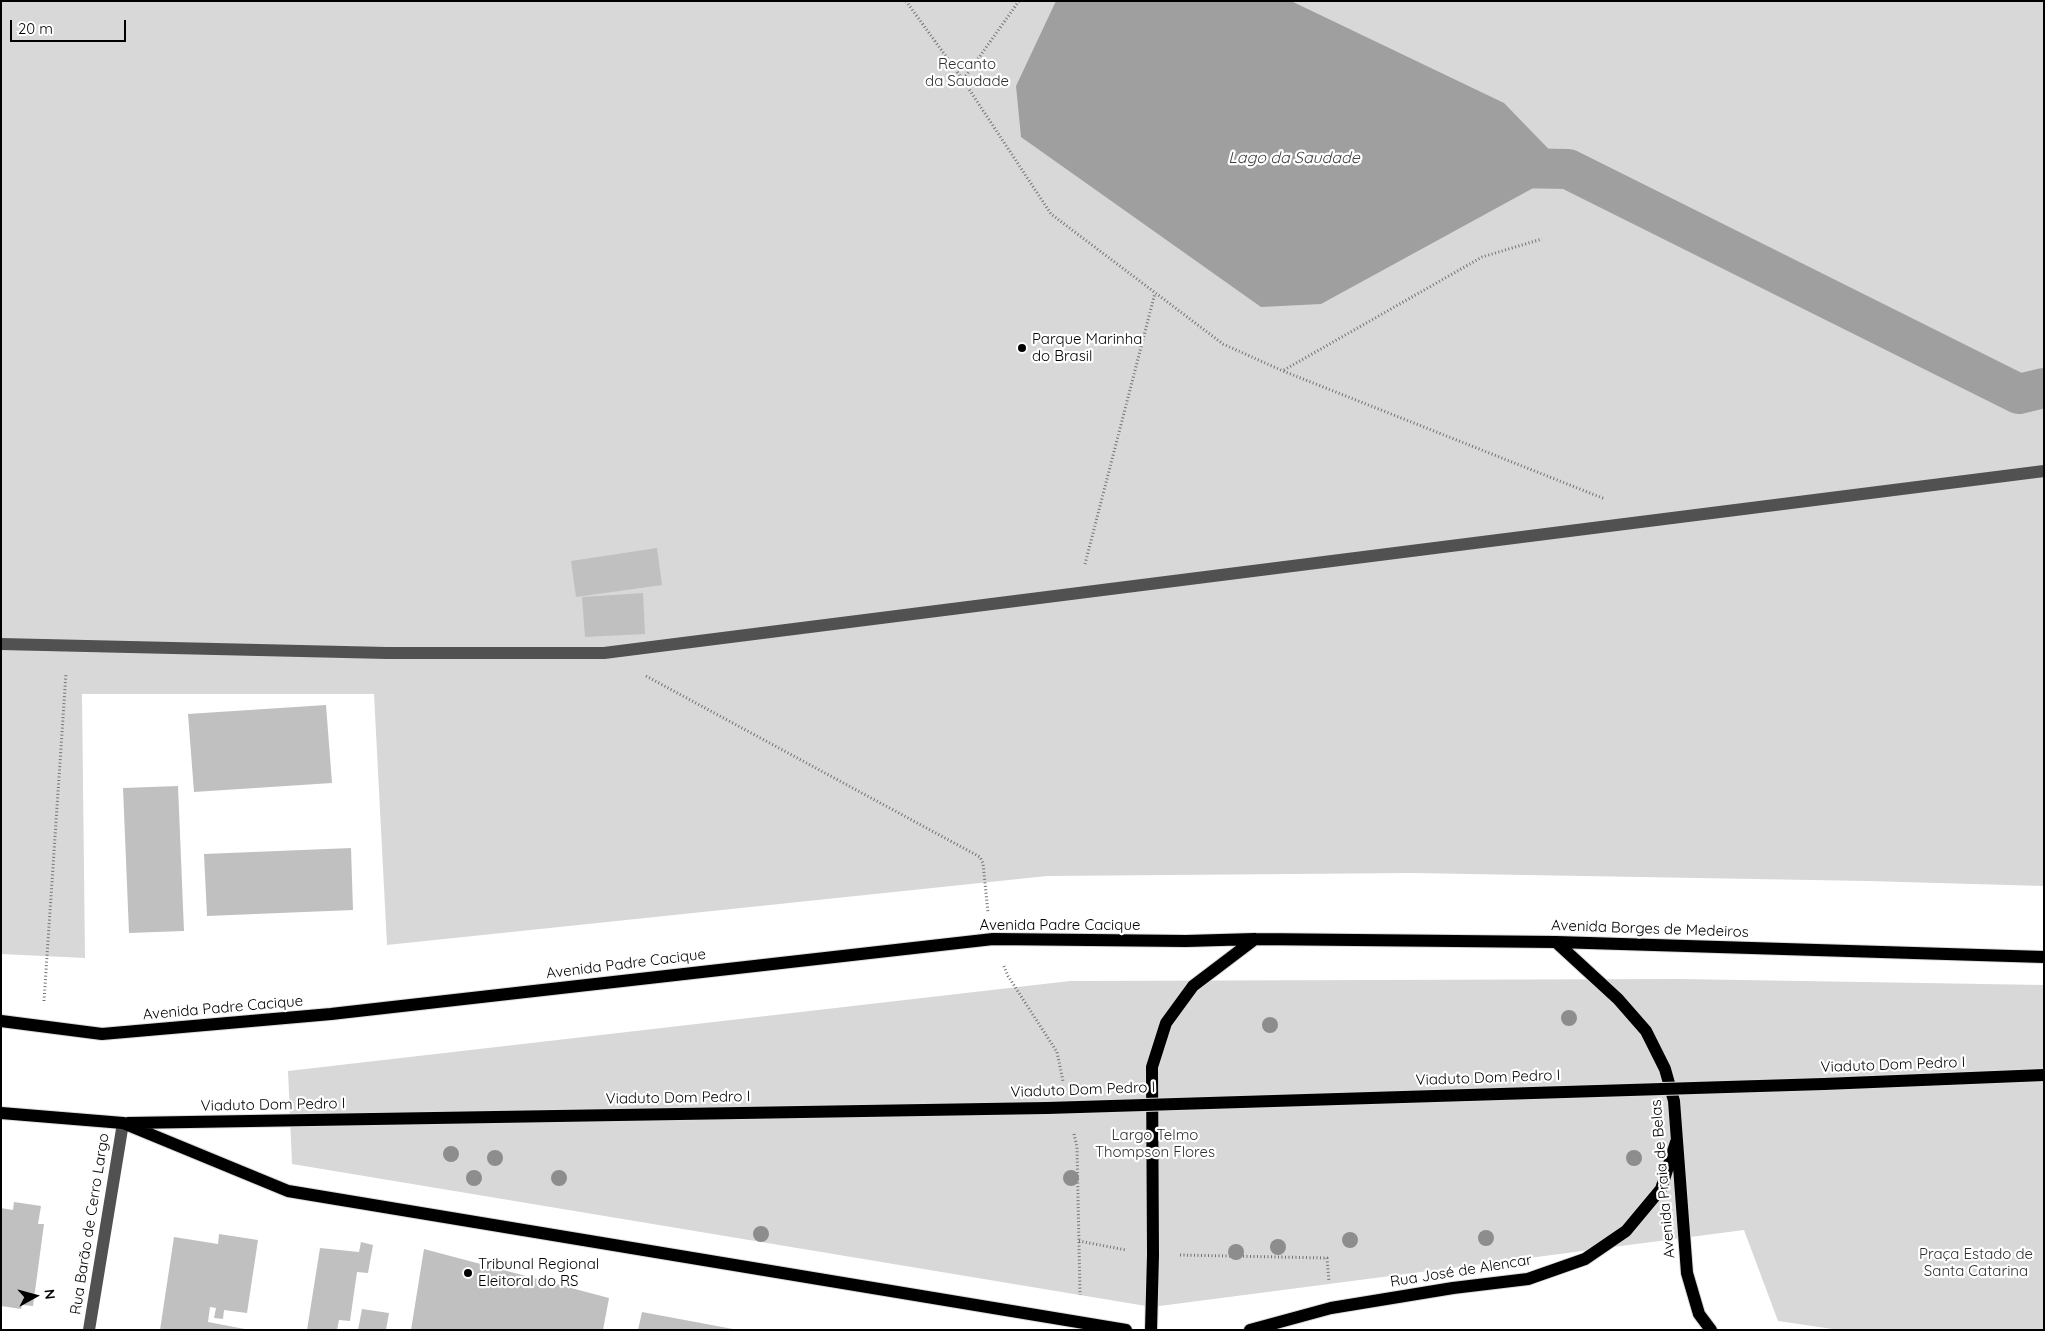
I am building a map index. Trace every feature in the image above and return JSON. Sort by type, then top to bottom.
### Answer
[{"type":"main road","name":"Avenida Padre Cacique","points":[[1,1021],[102,1034],[332,1014],[993,939],[1186,941],[1255,939]]},
{"type":"main road","name":"Avenida Borges de Medeiros","points":[[1255,939],[1556,942],[2044,957]]},
{"type":"main road","points":[[1151,1330],[1153,1255],[1152,1067],[1166,1023],[1193,986],[1255,939]]},
{"type":"main road","name":"Avenida Praia de Belas","points":[[1556,942],[1618,999],[1646,1031],[1665,1069],[1674,1101],[1687,1273],[1699,1314],[1711,1330]]},
{"type":"main road","name":"Viaduto Dom Pedro I","points":[[123,1123],[1047,1108],[1824,1084],[2044,1075]]},
{"type":"main road","points":[[1,1113],[123,1123],[288,1190],[1126,1330]]},
{"type":"main road","name":"Rua José de Alencar","points":[[1250,1330],[1331,1308],[1453,1288],[1528,1279],[1584,1259],[1626,1231],[1661,1189],[1676,1142]]},
{"type":"street","points":[[1,644],[387,654],[604,653],[2044,472]]},
{"type":"street","points":[[1,1025],[102,1034]]},
{"type":"street","name":"Rua Barão de Cerro Largo","points":[[89,1330],[123,1123]]},
{"type":"path","points":[[906,1],[963,80],[1051,214],[1223,344],[1283,371],[1613,502]]},
{"type":"path","points":[[963,80],[1019,1]]},
{"type":"path","points":[[1283,371],[1482,258],[1542,239]]},
{"type":"path","points":[[1077,594],[1155,293]]},
{"type":"path","points":[[42,1026],[68,646]]},
{"type":"path","points":[[604,653],[980,858],[983,863],[989,922],[993,939]]},
{"type":"path","points":[[1081,1322],[1079,1241],[1153,1255],[1327,1258],[1331,1308]]},
{"type":"green space","name":"Parque Marinha do Brasil","points":[[1,1],[2044,1],[2044,886],[1412,873],[1047,876],[387,945],[374,694],[82,694],[85,958],[1,954]]},
{"type":"green space","name":"Largo Telmo Thompson Flores","points":[[1680,979],[2044,985],[2044,1330],[1839,1330],[1778,1321],[1744,1230],[1152,1307],[292,1164],[288,1071],[1070,981]]},
{"type":"water","name":"Lago da Saudade","points":[[1056,1],[1291,1],[1504,103],[1568,169],[1321,304],[1261,307],[1021,137],[1016,86]]},
{"type":"building","points":[[657,548],[662,585],[576,597],[571,561]]},
{"type":"building","points":[[643,593],[645,634],[585,637],[582,597]]},
{"type":"building","points":[[326,705],[332,783],[194,792],[188,714]]},
{"type":"building","points":[[178,786],[184,931],[129,933],[123,788]]},
{"type":"building","points":[[351,848],[353,910],[207,916],[204,854]]},
{"type":"building","points":[[14,1202],[41,1206],[38,1224],[44,1224],[33,1306],[22,1305],[21,1309],[1,1306],[1,1208],[13,1210]]},
{"type":"building","points":[[219,1234],[258,1240],[247,1313],[224,1310],[223,1319],[214,1318],[216,1308],[210,1307],[208,1322],[250,1330],[160,1330],[174,1237],[218,1244]]},
{"type":"building","points":[[361,1242],[373,1245],[368,1273],[357,1272],[350,1321],[339,1320],[337,1330],[307,1330],[320,1248],[359,1252]]},
{"type":"building","name":"Tribunal Regional Eleitoral do RS","points":[[424,1249],[609,1298],[603,1330],[411,1330]]},
{"type":"building","points":[[362,1309],[389,1313],[386,1330],[358,1330]]},
{"type":"building","points":[[642,1312],[733,1329],[733,1330],[638,1330]]},
{"type":"waterway","points":[[1512,168],[1568,169],[2019,394],[2044,388]]},
{"type":"place","name":"Parque Marinha do Brasil","points":[[1022,348]]},
{"type":"place","name":"Tribunal Regional Eleitoral do RS","points":[[468,1273]]},
{"type":"park label","name":"Recanto da Saudade","points":[[967,72]]},
{"type":"park label","name":"Praça Estado de Santa Catarina","points":[[1976,1262]]}]
